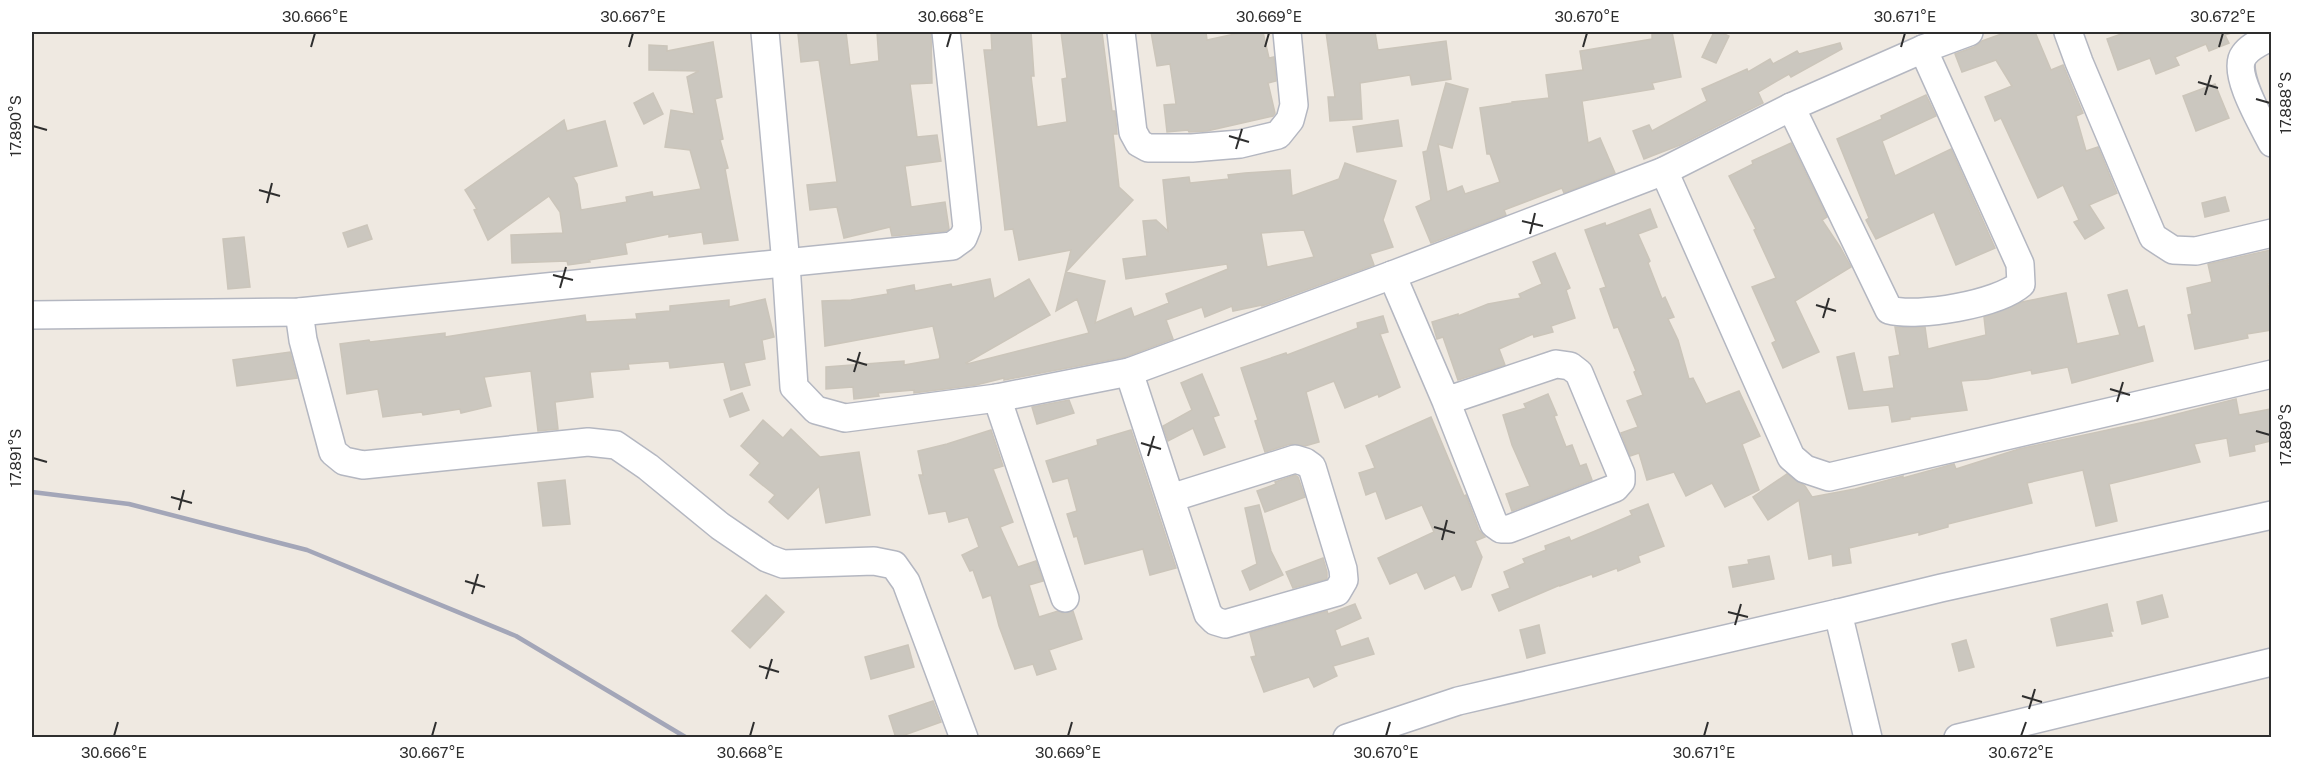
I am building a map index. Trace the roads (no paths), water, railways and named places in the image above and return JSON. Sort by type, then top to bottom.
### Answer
[{"type":"street","points":[[765,32],[786,264],[794,387],[816,411],[845,418],[997,398],[1129,372],[1664,171],[1791,107],[1923,49],[1969,32]]},
{"type":"street","points":[[32,315],[299,312],[952,246],[963,238],[967,228],[946,32]]},
{"type":"street","points":[[1121,32],[1133,132],[1139,143],[1148,148],[1192,148],[1240,144],[1278,135],[1290,120],[1294,105],[1287,32]]},
{"type":"street","points":[[2068,32],[2153,237],[2173,250],[2196,251],[2271,233]]},
{"type":"street","points":[[2271,36],[2244,55],[2240,65],[2241,78],[2271,143]]},
{"type":"street","points":[[1791,107],[1889,310],[1899,313],[1953,309],[2013,291],[2021,284],[2020,264],[1923,49]]},
{"type":"street","points":[[1664,171],[1791,457],[1805,469],[1829,477],[2271,374]]},
{"type":"street","points":[[1392,275],[1446,402],[1494,524],[1501,529],[1509,529],[1616,488],[1621,481],[1622,474],[1579,373],[1570,366],[1556,364],[1446,402]]},
{"type":"street","points":[[299,312],[303,340],[333,452],[344,461],[363,465],[588,442],[616,445],[648,467],[720,526],[766,558],[783,564],[874,561],[894,565],[906,582],[964,738]]},
{"type":"street","points":[[1129,372],[1208,614],[1215,621],[1225,624],[1337,592],[1344,580],[1343,569],[1312,467],[1305,462],[1295,459],[1171,498]]},
{"type":"street","points":[[997,398],[1065,598]]},
{"type":"street","points":[[1347,738],[1458,701],[1941,588],[2271,515]]},
{"type":"street","points":[[1838,613],[1868,738]]},
{"type":"street","points":[[1958,738],[2271,662]]},
{"type":"railway","points":[[32,492],[129,504],[307,550],[516,636],[687,738]]}]
